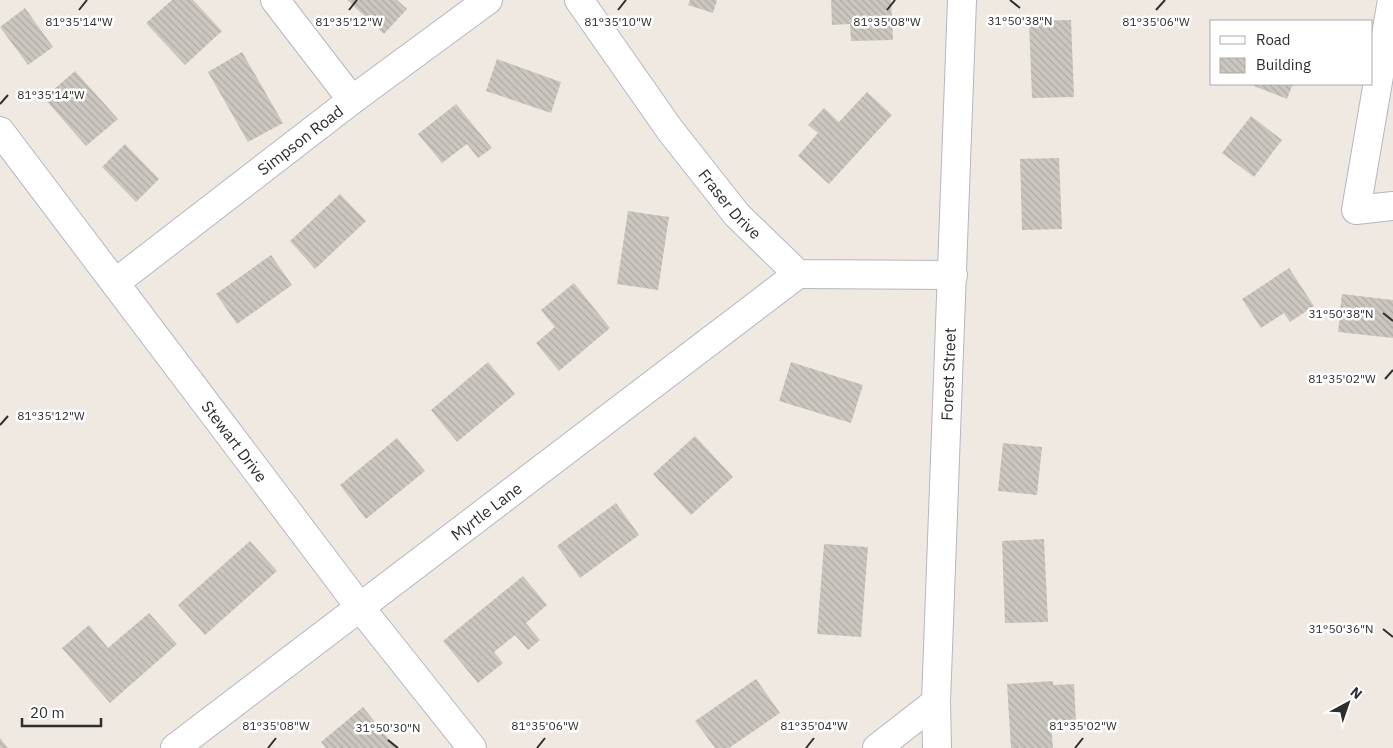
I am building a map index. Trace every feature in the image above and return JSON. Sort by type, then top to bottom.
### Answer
[{"type":"street","points":[[275,0],[352,100]]},
{"type":"street","name":"Simpson Road","points":[[115,283],[352,100],[488,0]]},
{"type":"street","name":"Fraser Drive","points":[[579,0],[670,130],[731,207],[798,274]]},
{"type":"street","name":"Forest Street","points":[[937,748],[936,702],[962,0]]},
{"type":"street","points":[[1392,0],[1356,210],[1393,206]]},
{"type":"street","name":"Stewart Drive","points":[[0,131],[359,606],[472,748]]},
{"type":"street","points":[[798,274],[953,275]]},
{"type":"street","name":"Myrtle Lane","points":[[175,748],[359,606],[798,274]]},
{"type":"street","points":[[877,748],[936,702]]},
{"type":"building","points":[[172,0],[193,0],[222,31],[185,65],[146,23]]},
{"type":"building","points":[[347,0],[397,0],[407,9],[384,34]]},
{"type":"building","points":[[690,0],[717,0],[713,13],[688,5]]},
{"type":"building","points":[[831,0],[891,0],[893,40],[851,41],[850,24],[832,25]]},
{"type":"building","points":[[25,8],[53,47],[28,65],[0,27]]},
{"type":"building","points":[[1071,20],[1074,97],[1032,98],[1029,21]]},
{"type":"building","points":[[242,52],[283,123],[248,142],[208,72]]},
{"type":"building","points":[[497,59],[561,82],[551,113],[486,91]]},
{"type":"building","points":[[75,71],[118,119],[86,146],[44,98]]},
{"type":"building","points":[[1254,85],[1293,85],[1287,99]]},
{"type":"building","points":[[867,92],[892,115],[829,184],[798,156],[818,133],[808,125],[824,108],[839,122]]},
{"type":"building","points":[[456,104],[492,148],[478,158],[467,144],[442,163],[418,134]]},
{"type":"building","points":[[1251,116],[1282,140],[1254,177],[1222,153]]},
{"type":"building","points":[[125,144],[159,179],[136,202],[102,167]]},
{"type":"building","points":[[1059,158],[1062,229],[1022,230],[1020,159]]},
{"type":"building","points":[[340,194],[366,221],[315,269],[290,241]]},
{"type":"building","points":[[628,211],[669,217],[658,290],[617,284]]},
{"type":"building","points":[[271,255],[292,285],[237,324],[216,294]]},
{"type":"building","points":[[1289,268],[1314,306],[1290,322],[1284,313],[1261,328],[1242,299]]},
{"type":"building","points":[[574,283],[610,328],[559,371],[536,343],[555,327],[541,310]]},
{"type":"building","points":[[1342,294],[1393,300],[1393,338],[1338,332]]},
{"type":"building","points":[[488,362],[515,394],[457,442],[431,410]]},
{"type":"building","points":[[791,362],[863,385],[851,423],[779,401]]},
{"type":"building","points":[[695,436],[733,477],[691,515],[653,474]]},
{"type":"building","points":[[397,438],[425,471],[366,519],[340,485]]},
{"type":"building","points":[[1003,443],[1042,447],[1037,495],[998,491]]},
{"type":"building","points":[[616,503],[639,535],[580,578],[557,546]]},
{"type":"building","points":[[1044,539],[1048,622],[1005,623],[1002,541]]},
{"type":"building","points":[[250,541],[277,571],[205,635],[178,605]]},
{"type":"building","points":[[824,544],[868,547],[861,637],[817,634]]},
{"type":"building","points":[[523,576],[547,605],[526,623],[540,640],[528,650],[515,635],[494,652],[503,663],[478,683],[443,641]]},
{"type":"building","points":[[149,613],[177,644],[110,703],[62,648],[89,625],[108,648]]},
{"type":"building","points":[[756,679],[780,713],[729,748],[715,748],[695,721]]},
{"type":"building","points":[[1053,681],[1053,685],[1074,684],[1076,723],[1051,724],[1053,748],[1011,748],[1007,684]]},
{"type":"building","points":[[363,707],[396,748],[326,748],[321,742]]},
{"type":"building","points":[[0,738],[8,748],[0,748]]}]
